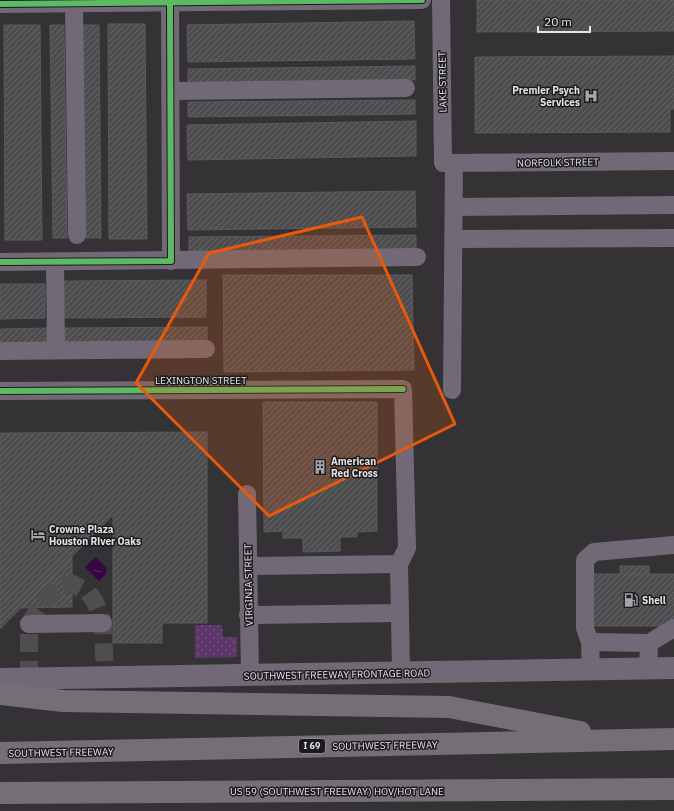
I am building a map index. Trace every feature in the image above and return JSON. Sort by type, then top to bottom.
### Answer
[{"type":"highway","points":[[0,694],[63,701],[449,707],[624,740]]},
{"type":"highway","name":"SOUTHWEST FREEWAY","points":[[0,753],[674,739]]},
{"type":"highway","name":"US 59 (SOUTHWEST FREEWAY) HOV/HOT LANE","points":[[0,792],[674,789]]},
{"type":"main road","name":"SOUTHWEST FREEWAY FRONTAGE ROAD","points":[[0,678],[592,670],[664,667]]},
{"type":"main road","points":[[664,667],[674,685]]},
{"type":"street","points":[[0,4],[422,0]]},
{"type":"street","name":"LAKE STREET","points":[[441,0],[448,163],[454,207],[452,390]]},
{"type":"street","points":[[68,3],[77,235]]},
{"type":"street","points":[[170,3],[171,260]]},
{"type":"street","points":[[170,91],[406,88]]},
{"type":"street","name":"NORFOLK STREET","points":[[448,163],[674,161]]},
{"type":"street","points":[[454,207],[674,205]]},
{"type":"street","points":[[454,239],[674,238]]},
{"type":"street","points":[[0,262],[417,257]]},
{"type":"street","points":[[55,262],[56,350]]},
{"type":"street","points":[[0,351],[206,349]]},
{"type":"street","name":"LEXINGTON STREET","points":[[0,391],[403,389],[407,548],[399,564]]},
{"type":"street","name":"VIRGINIA STREET","points":[[247,494],[250,675]]},
{"type":"street","points":[[592,670],[590,642],[586,628],[585,560],[594,552],[674,545]]},
{"type":"street","points":[[248,566],[399,564],[401,672]]},
{"type":"street","points":[[248,615],[400,613]]},
{"type":"street","points":[[29,624],[103,624]]},
{"type":"street","points":[[590,642],[648,643],[674,628]]},
{"type":"street","points":[[648,643],[664,667]]},
{"type":"highlighted area","points":[[362,217],[455,424],[269,516],[136,383],[209,253]]},
{"type":"shaded area","points":[[195,625],[222,625],[223,637],[237,637],[237,657],[195,658]]},
{"type":"water","points":[[96,557],[106,567],[106,574],[99,581],[85,567]]},
{"type":"building","points":[[477,0],[674,0],[674,31],[477,32]]},
{"type":"building","points":[[414,21],[415,59],[188,62],[187,25]]},
{"type":"building","points":[[108,24],[145,24],[147,239],[109,239]]},
{"type":"building","points":[[4,25],[40,25],[42,240],[5,240]]},
{"type":"building","points":[[50,25],[64,25],[67,238],[53,238]]},
{"type":"building","points":[[83,25],[99,25],[101,238],[86,238]]},
{"type":"building","points":[[674,56],[674,109],[670,109],[670,132],[475,133],[475,57]]},
{"type":"building","points":[[415,66],[415,80],[188,83],[188,69]]},
{"type":"building","points":[[415,100],[415,114],[188,117],[188,102]]},
{"type":"building","points":[[416,121],[416,156],[188,160],[187,125]]},
{"type":"building","points":[[415,191],[416,227],[188,230],[187,194]]},
{"type":"building","points":[[416,235],[416,249],[189,252],[189,237]]},
{"type":"building","points":[[223,275],[412,275],[414,370],[224,372]]},
{"type":"building","points":[[206,280],[206,317],[65,318],[64,281]]},
{"type":"building","points":[[0,284],[45,284],[45,318],[0,319]]},
{"type":"building","points":[[207,327],[207,341],[65,342],[65,328]]},
{"type":"building","points":[[47,328],[47,343],[0,343],[0,329]]},
{"type":"building","name":"American Red Cross","points":[[263,402],[377,402],[377,531],[357,532],[357,537],[340,537],[340,551],[303,552],[303,538],[283,538],[283,531],[264,532]]},
{"type":"building","points":[[207,432],[207,623],[162,623],[162,643],[113,643],[113,515],[0,629],[0,433]]},
{"type":"building","points":[[72,556],[72,607],[21,608]]},
{"type":"building","points":[[620,566],[649,566],[649,620],[620,620]]},
{"type":"building","name":"Shell","points":[[589,574],[674,574],[674,626],[589,626]]},
{"type":"tunnel","points":[[29,679],[29,624],[50,595],[62,586],[73,584],[88,592],[95,602],[103,623],[105,678]]},
{"type":"cycle path","points":[[0,4],[422,0]]},
{"type":"cycle path","points":[[0,262],[171,261],[170,3]]},
{"type":"cycle path","points":[[0,391],[403,389]]},
{"type":"place","name":"Premier Psych Services","points":[[591,96]]},
{"type":"place","name":"American Red Cross","points":[[320,467]]},
{"type":"place","name":"Crowne Plaza Houston River Oaks","points":[[38,535]]},
{"type":"place","name":"Shell","points":[[631,600]]}]
